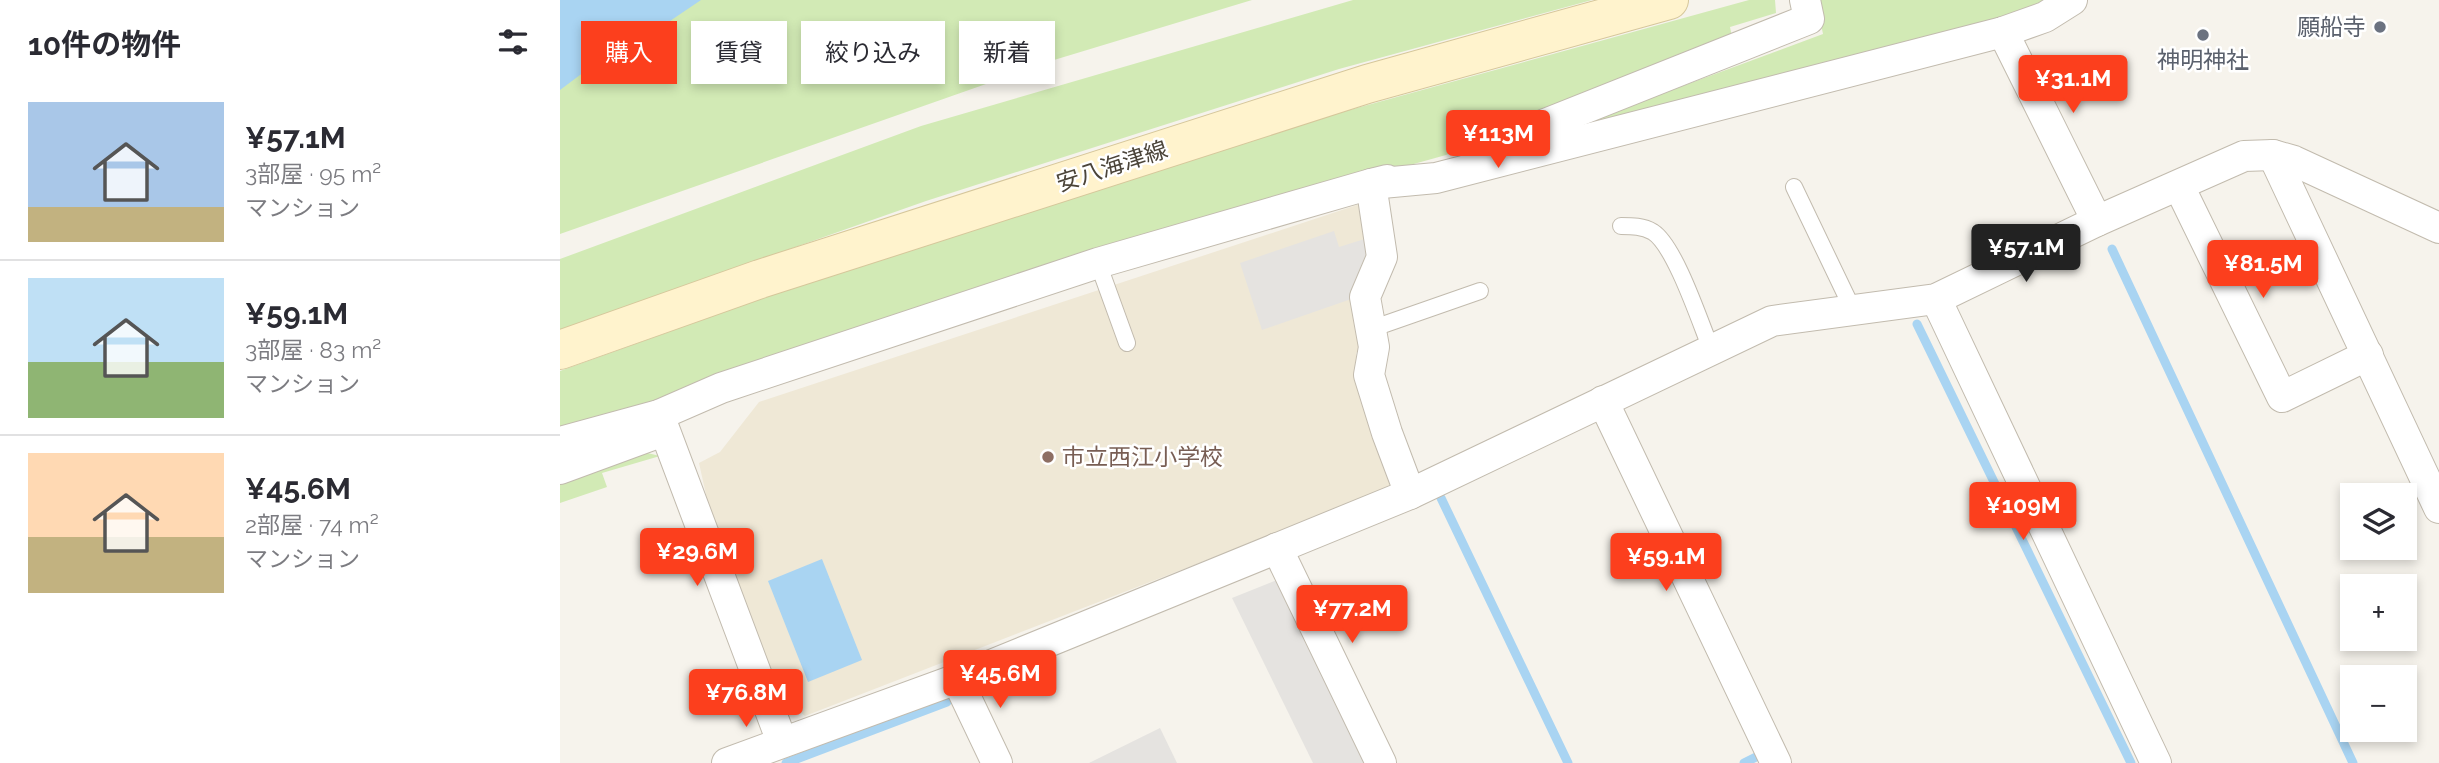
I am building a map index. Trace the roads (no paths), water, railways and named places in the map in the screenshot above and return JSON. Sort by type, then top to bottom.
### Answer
[{"type":"main road","name":"安八海津線","points":[[560,350],[760,279],[1367,84],[1669,0]]},
{"type":"street","points":[[560,469],[662,423],[721,388],[1098,262],[1446,164],[1809,19],[1805,0]]},
{"type":"street","points":[[1371,184],[1436,178],[2003,32],[2045,17],[2071,0]]},
{"type":"street","points":[[2003,32],[2097,220]]},
{"type":"street","points":[[2273,155],[2439,508]]},
{"type":"street","points":[[727,763],[957,679],[1410,494],[1772,321],[1936,299],[2097,220],[2244,156],[2273,155],[2294,161],[2439,228]]},
{"type":"street","points":[[1371,184],[1382,257],[1365,297],[1374,347],[1370,375],[1387,433],[1410,494]]},
{"type":"street","points":[[2179,186],[2282,397],[2368,355]]},
{"type":"street","points":[[1936,299],[2156,763]]},
{"type":"street","points":[[1603,401],[1776,763]]},
{"type":"street","points":[[560,442],[662,423]]},
{"type":"street","points":[[662,423],[782,742]]},
{"type":"street","points":[[1278,548],[1381,763]]},
{"type":"street","points":[[957,679],[997,763]]},
{"type":"lane","points":[[1794,187],[1853,310]]},
{"type":"lane","points":[[1621,226],[1640,227],[1654,233],[1668,247],[1711,349]]},
{"type":"lane","points":[[1098,262],[1126,343]]},
{"type":"lane","points":[[1371,329],[1480,291]]},
{"type":"water","points":[[560,0],[701,0],[670,21],[581,21],[581,74],[560,90]]},
{"type":"water","points":[[822,559],[862,660],[808,682],[768,581]]},
{"type":"waterway","points":[[2112,249],[2353,763]]},
{"type":"waterway","points":[[1917,324],[2131,763]]},
{"type":"waterway","points":[[1441,498],[1568,763]]},
{"type":"waterway","points":[[786,763],[947,702]]},
{"type":"waterway","points":[[1744,763],[1758,756]]},
{"type":"place","name":"願船寺","points":[[2380,27]]},
{"type":"place","name":"神明神社","points":[[2203,35]]},
{"type":"place","name":"市立西江小学校","points":[[1048,457]]}]
